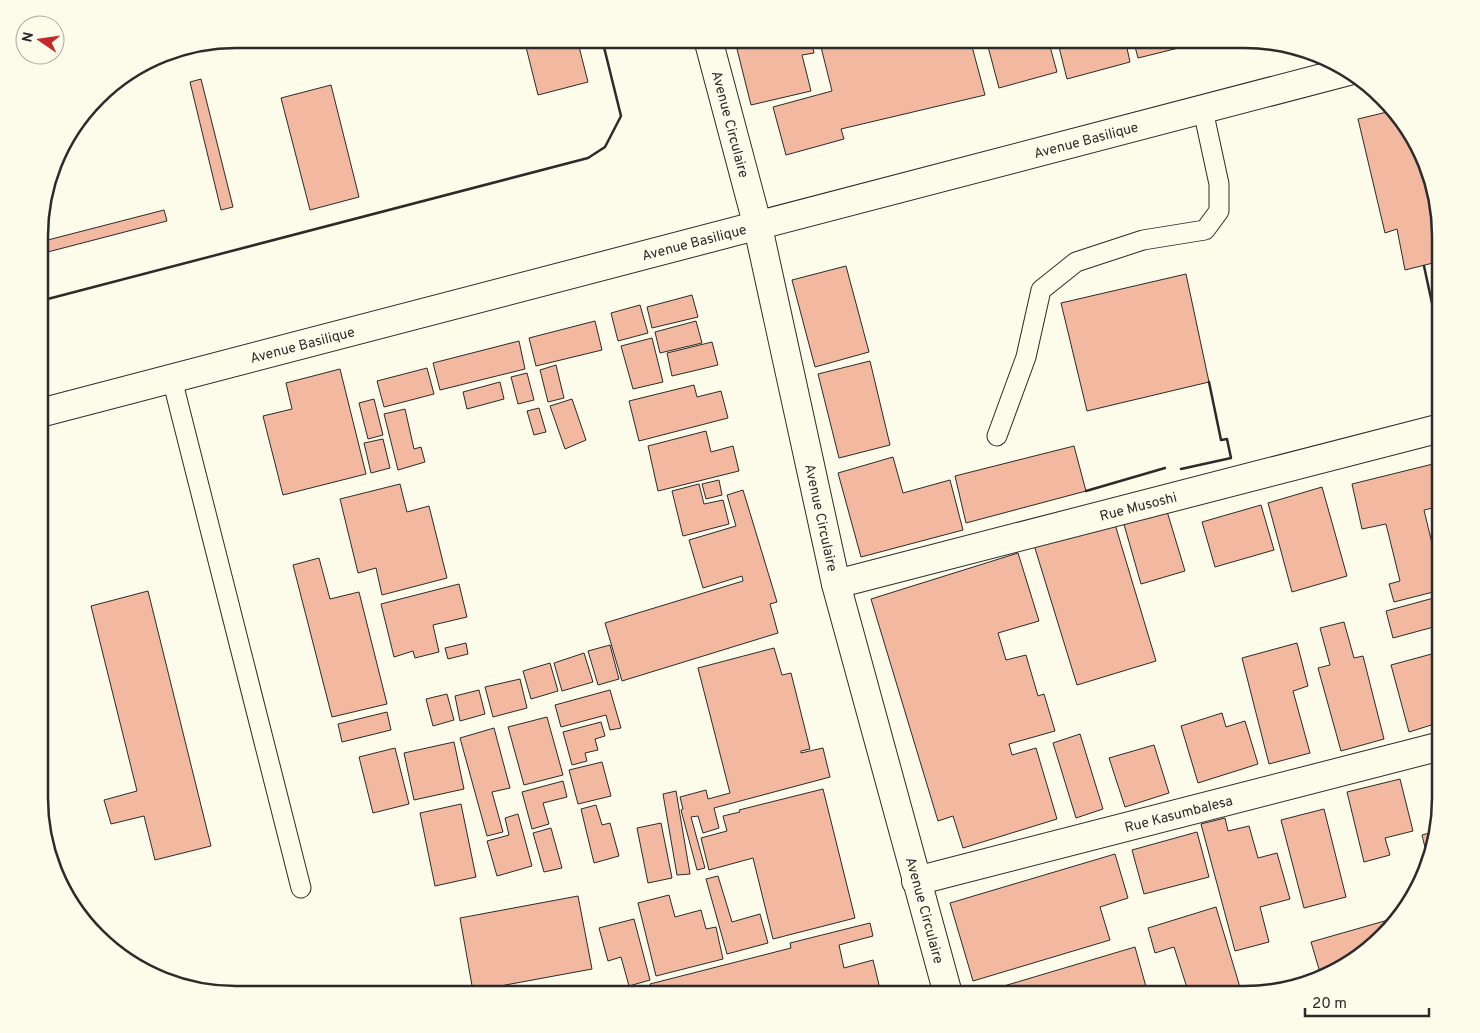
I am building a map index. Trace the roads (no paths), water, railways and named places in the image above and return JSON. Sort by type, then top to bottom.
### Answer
[{"type":"street","name":"Avenue Circulaire","points":[[710,48],[758,226],[836,584],[946,986]]},
{"type":"street","name":"Avenue Basilique","points":[[48,411],[1340,73]]},
{"type":"street","name":"Rue Musoshi","points":[[836,584],[1432,430]]},
{"type":"street","name":"Rue Kasumbalesa","points":[[916,881],[1432,748]]},
{"type":"lane","points":[[997,436],[1026,357],[1041,290],[1076,262],[1144,240],[1205,230],[1219,211],[1218,184],[1203,110]]},
{"type":"lane","points":[[172,379],[301,888]]}]
